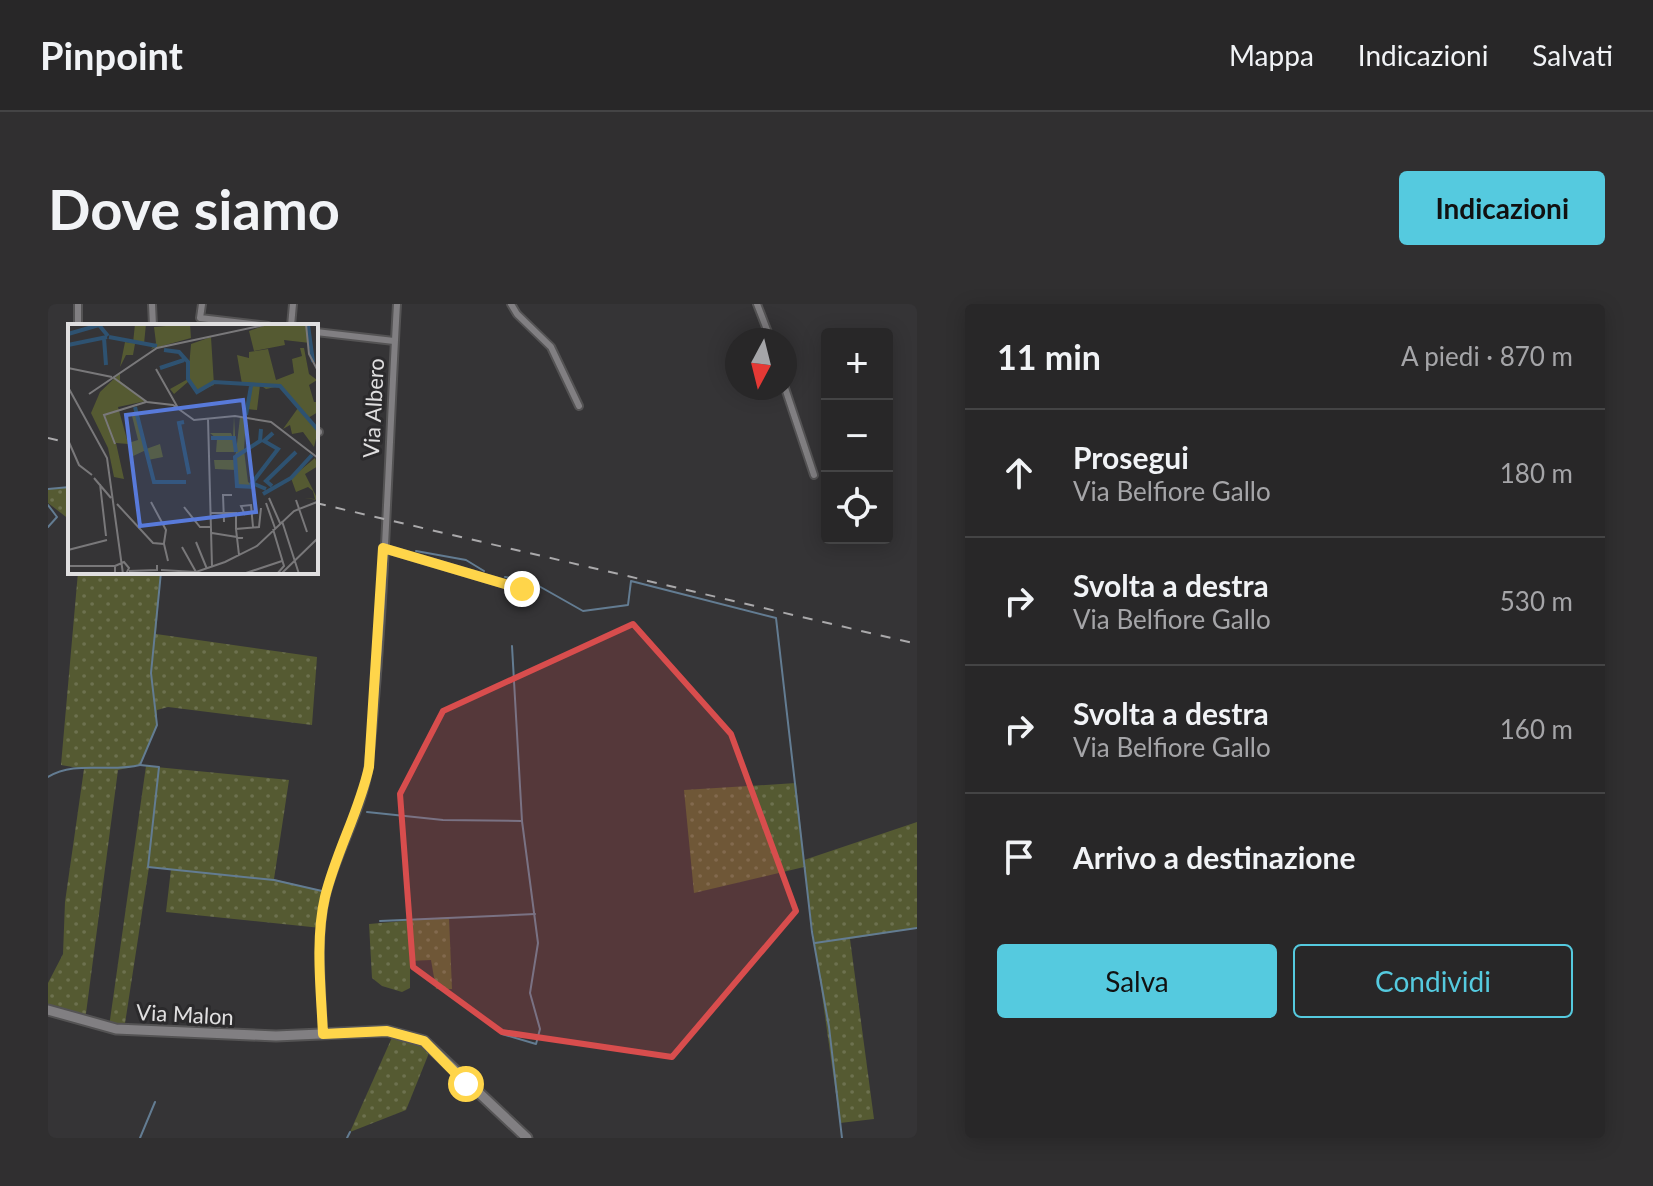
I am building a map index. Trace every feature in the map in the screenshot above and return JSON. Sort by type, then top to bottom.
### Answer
[{"type":"street","points":[[152,304],[153,324]]},
{"type":"street","points":[[202,304],[200,318],[251,324]]},
{"type":"street","points":[[291,324],[293,304]]},
{"type":"street","name":"Via Albero","points":[[323,1034],[321,928],[326,892],[361,801],[369,767],[397,304]]},
{"type":"street","points":[[511,304],[556,355],[579,406]]},
{"type":"street","points":[[757,304],[766,328]]},
{"type":"street","points":[[318,332],[394,341]]},
{"type":"street","points":[[789,400],[814,475]]},
{"type":"street","points":[[383,548],[522,589]]},
{"type":"street","name":"Via Malon","points":[[48,1010],[116,1029],[276,1036],[387,1031],[424,1041],[527,1138]]},
{"type":"highlighted area","points":[[633,624],[731,734],[796,911],[672,1057],[502,1032],[413,967],[400,794],[443,711]]},
{"type":"green space","points":[[68,487],[68,518],[48,503],[48,489]]},
{"type":"green space","points":[[78,574],[161,574],[156,634],[317,657],[312,725],[168,707],[157,710],[157,725],[140,765],[118,770],[85,1021],[48,1010],[48,983],[63,954],[65,902],[84,769],[61,765]]},
{"type":"green space","points":[[146,766],[289,780],[274,879],[326,892],[321,928],[166,912],[171,869],[149,867],[124,1030],[109,1027]]},
{"type":"green space","points":[[796,783],[804,860],[917,822],[917,928],[850,939],[874,1119],[840,1123],[804,867],[694,893],[684,790]]},
{"type":"green space","points":[[449,917],[452,989],[436,989],[431,960],[410,961],[410,988],[402,992],[382,986],[372,978],[369,924]]},
{"type":"green space","points":[[394,1033],[431,1048],[406,1110],[350,1132]]},
{"type":"waterway","points":[[48,489],[68,487]]},
{"type":"waterway","points":[[48,505],[57,517],[48,527]]},
{"type":"waterway","points":[[416,551],[466,560],[484,571]]},
{"type":"waterway","points":[[48,777],[69,769],[140,765],[157,725],[151,673],[161,574]]},
{"type":"waterway","points":[[505,577],[530,581],[583,611],[628,605],[631,581],[776,618],[812,932],[829,1027],[842,1138]]},
{"type":"waterway","points":[[502,1034],[536,1044],[540,1029],[530,993],[538,943],[522,821],[512,646]]},
{"type":"waterway","points":[[140,765],[159,767],[148,867],[274,880],[322,891]]},
{"type":"waterway","points":[[367,812],[443,820],[521,821]]},
{"type":"waterway","points":[[380,921],[535,914]]},
{"type":"waterway","points":[[815,943],[917,928]]},
{"type":"waterway","points":[[140,1138],[155,1102]]},
{"type":"waterway","points":[[347,1138],[350,1132]]},
{"type":"railway","points":[[48,438],[68,443]]},
{"type":"railway","points":[[318,503],[917,644]]},
{"type":"route","points":[[466,1084],[424,1041],[387,1031],[323,1034],[321,928],[326,892],[349,825],[361,801],[369,767],[383,587],[383,548],[522,589]]}]
